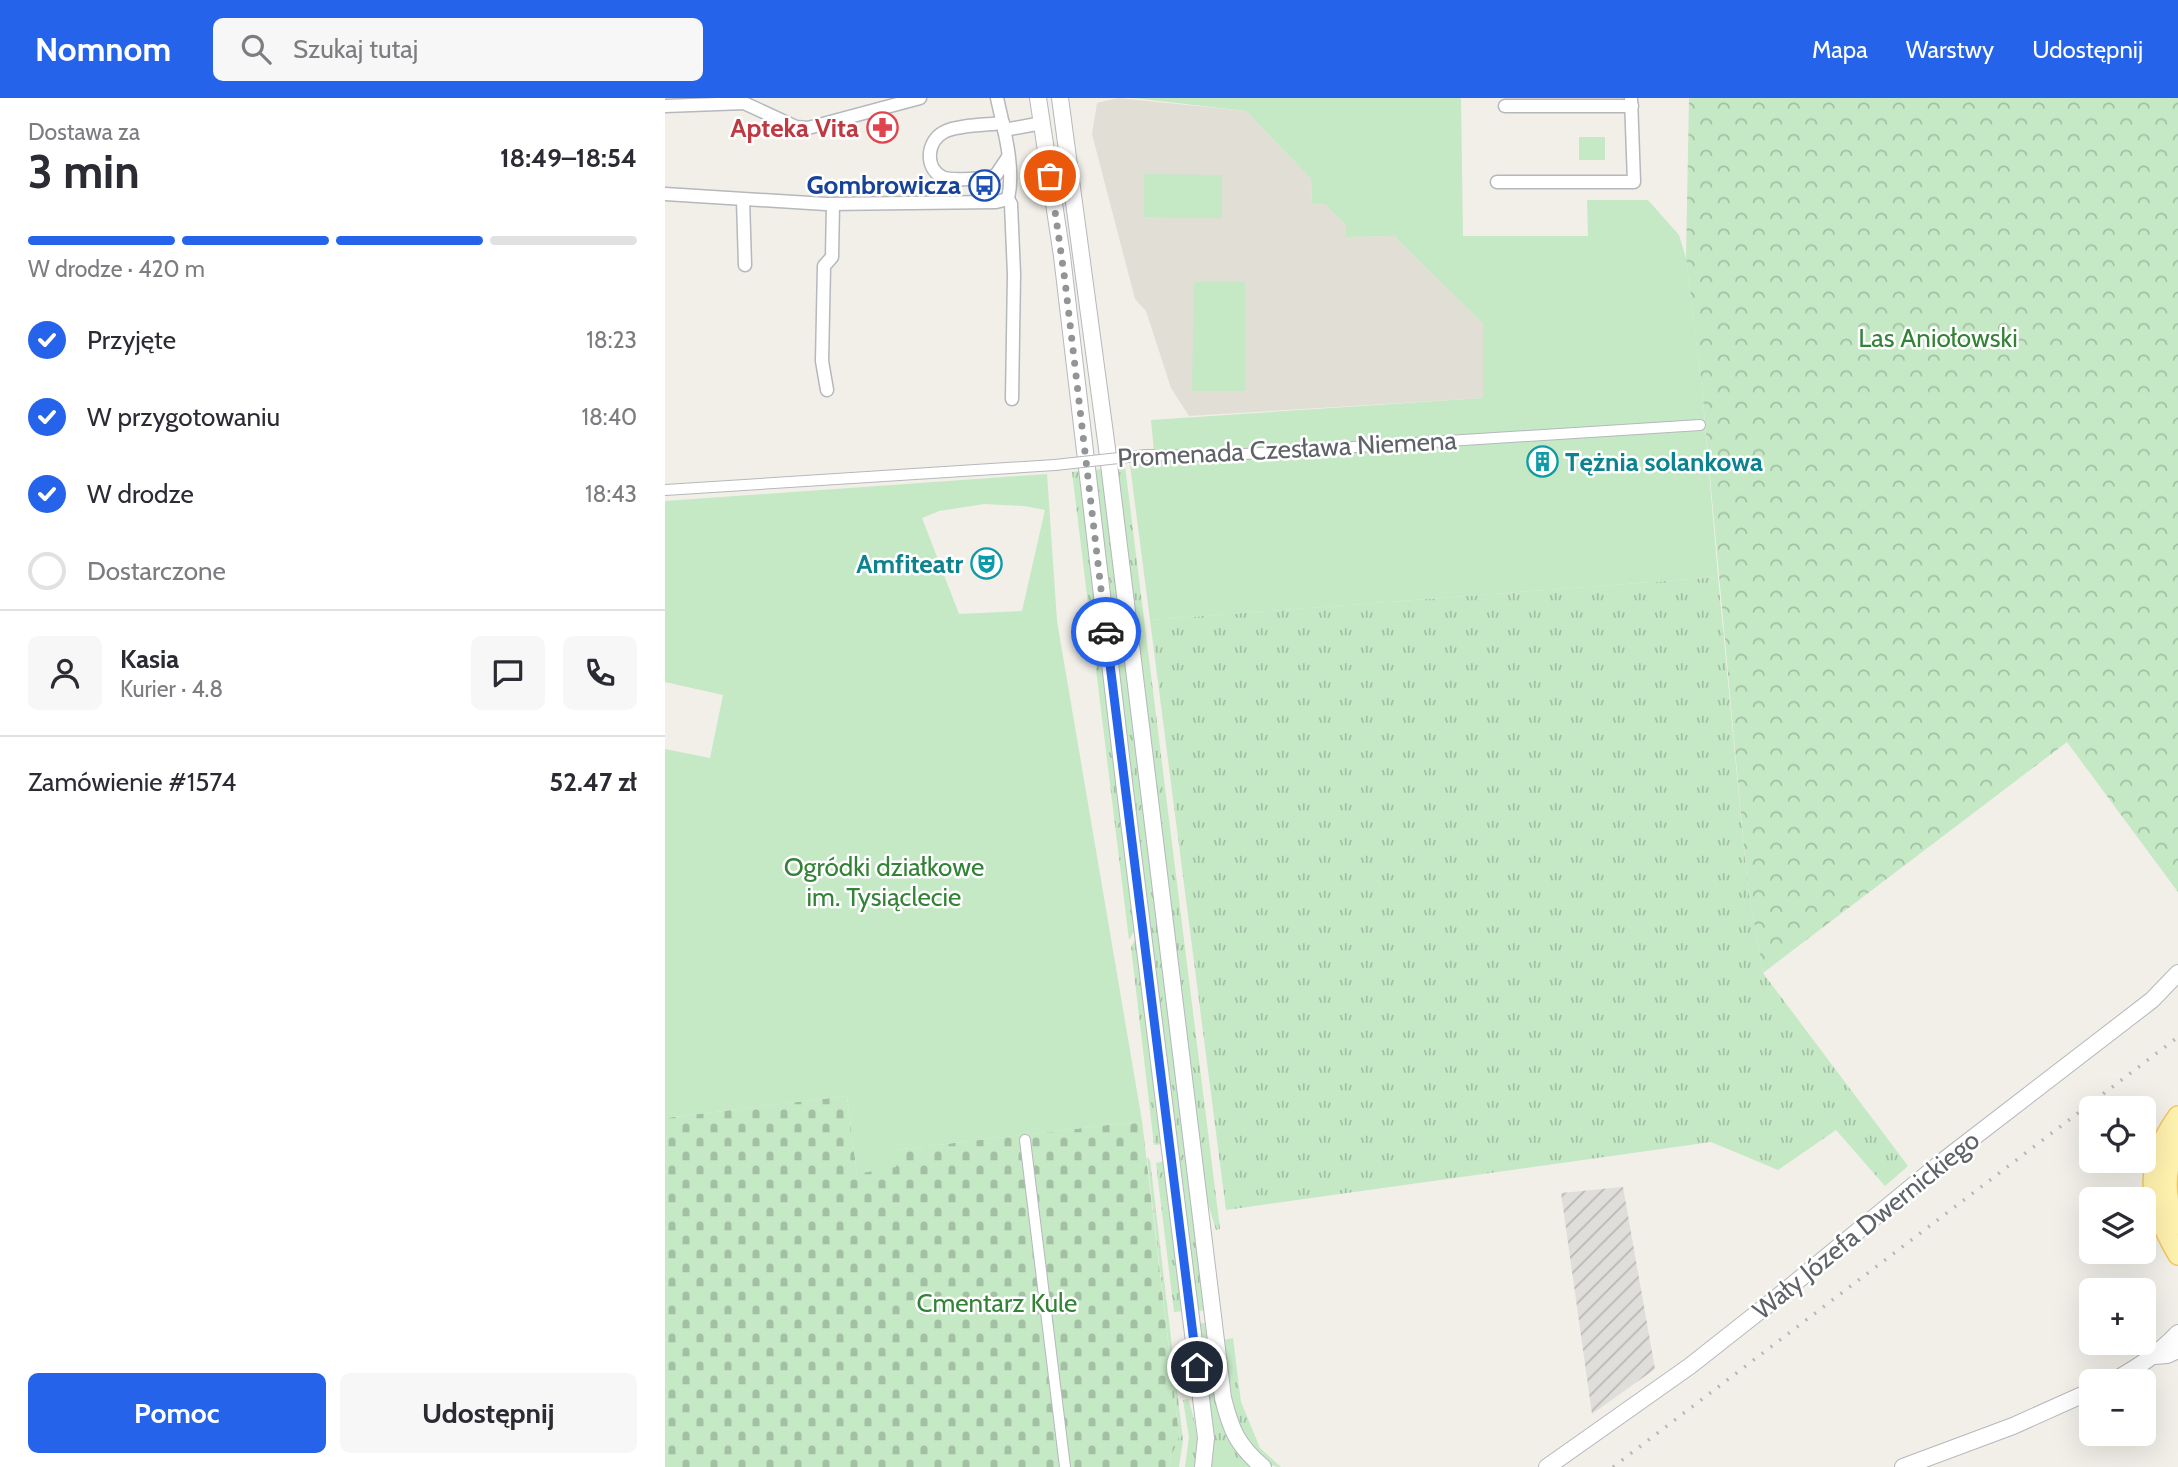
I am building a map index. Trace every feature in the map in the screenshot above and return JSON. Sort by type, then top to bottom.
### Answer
[{"type":"main road","points":[[2178,1116],[2158,1150],[2153,1181],[2153,1198],[2159,1218],[2178,1255]]},
{"type":"main road","points":[[2178,1142],[2173,1152],[2167,1184],[2168,1200],[2178,1225]]},
{"type":"street","points":[[665,106],[744,103],[796,127],[808,128],[920,98]]},
{"type":"street","points":[[997,98],[1004,126],[1010,188],[1008,199],[1011,204],[1014,274],[1012,400]]},
{"type":"street","points":[[1038,98],[1063,270],[1123,782],[1206,1438],[1203,1467]]},
{"type":"street","points":[[1060,98],[1118,539],[1223,1398],[1233,1434],[1249,1456],[1262,1467]]},
{"type":"street","points":[[1497,182],[1634,182],[1631,102],[1505,106]]},
{"type":"street","points":[[1008,157],[996,175],[950,179],[937,173],[929,157],[930,146],[935,138],[946,131],[1042,123]]},
{"type":"street","points":[[665,194],[833,204],[996,202],[1008,199]]},
{"type":"street","points":[[743,200],[745,265]]},
{"type":"street","points":[[827,390],[822,361],[824,266],[832,257],[833,204]]},
{"type":"street","name":"Promenada Czesława Niemena","points":[[665,490],[1055,465],[1146,455],[1226,455],[1700,425]]},
{"type":"street","name":"Wały Józefa Dwernickiego","points":[[1548,1467],[1690,1366],[1943,1161],[2152,1000],[2178,973]]},
{"type":"street","points":[[1025,1140],[1065,1467]]},
{"type":"street","points":[[2133,1369],[2155,1356],[2163,1345],[2178,1333]]},
{"type":"street","points":[[2155,1356],[2178,1350]]},
{"type":"street","points":[[1903,1467],[2013,1426],[2079,1396]]},
{"type":"shaded area","points":[[1118,98],[1246,111],[1311,179],[1312,203],[1325,203],[1346,225],[1346,237],[1394,236],[1483,324],[1483,398],[1189,416],[1171,388],[1146,311],[1135,299],[1092,134],[1097,103]]},
{"type":"shaded area","points":[[1623,1187],[1655,1369],[1592,1414],[1561,1193]]},
{"type":"green space","points":[[1133,98],[1461,98],[1463,236],[1588,236],[1587,200],[1648,200],[1679,235],[1686,258],[1702,389],[1718,577],[1150,620],[1130,465],[1155,462],[1151,420],[1483,398],[1483,324],[1394,236],[1346,237],[1346,225],[1325,204],[1312,203],[1311,179],[1246,111]]},
{"type":"green space","name":"Las Aniołowski","points":[[1689,98],[2178,98],[2178,892],[2067,742],[1763,973],[1747,881],[1702,389],[1686,258]]},
{"type":"green space","points":[[1579,137],[1605,137],[1605,160],[1579,160]]},
{"type":"green space","points":[[1144,174],[1222,175],[1222,218],[1144,217]]},
{"type":"green space","points":[[1194,282],[1245,282],[1245,391],[1192,391]]},
{"type":"green space","points":[[1125,466],[1220,1229],[1216,1230],[1207,1200],[1115,467]]},
{"type":"green space","points":[[1103,469],[1208,1310],[1196,1311],[1094,470]]},
{"type":"green space","points":[[1080,471],[1136,928],[1129,940],[1072,472]]},
{"type":"green space","name":"Ogródki działkowe im. Tysiąclecie","points":[[1047,474],[1057,621],[1142,1121],[894,1150],[896,1167],[857,1174],[847,1096],[665,1118],[665,749],[710,758],[723,695],[665,682],[665,501]],"holes":[[[984,504],[1045,510],[1022,611],[959,614],[922,518],[939,511]]]},
{"type":"green space","points":[[1718,577],[1747,881],[1763,973],[1908,1166],[1885,1186],[1836,1130],[1778,1170],[1711,1142],[1226,1210],[1150,620]]},
{"type":"green space","points":[[1138,934],[1163,1144],[1154,1145],[1131,947]]},
{"type":"green space","name":"Cmentarz Kule","points":[[847,1096],[857,1174],[894,1150],[1142,1121],[1179,1435],[1168,1467],[665,1467],[665,1118]]},
{"type":"green space","points":[[1147,1157],[1150,1160],[1183,1440],[1179,1467],[1168,1467],[1179,1435]]},
{"type":"green space","points":[[1165,1161],[1183,1311],[1174,1312],[1156,1163]]},
{"type":"green space","points":[[1209,1322],[1220,1410],[1255,1467],[1211,1467],[1210,1429],[1198,1324]]},
{"type":"green space","points":[[1233,1338],[1241,1402],[1260,1448],[1281,1467],[1268,1464],[1258,1455],[1248,1443],[1235,1415],[1224,1340]]},
{"type":"green space","points":[[1188,1399],[1196,1432],[1198,1467],[1185,1467],[1189,1437],[1183,1400]]},
{"type":"railway","points":[[1613,1467],[2178,1037]]},
{"type":"way so far","points":[[1050,176],[1087,459],[1106,632]]},
{"type":"place","name":"Apteka Vita","points":[[882,128]]},
{"type":"place","name":"Gombrowicza","points":[[984,185]]},
{"type":"place","name":"Tężnia solankowa","points":[[1542,462]]},
{"type":"place","name":"Amfiteatr","points":[[986,564]]},
{"type":"route","points":[[1106,632],[1197,1367]]}]
